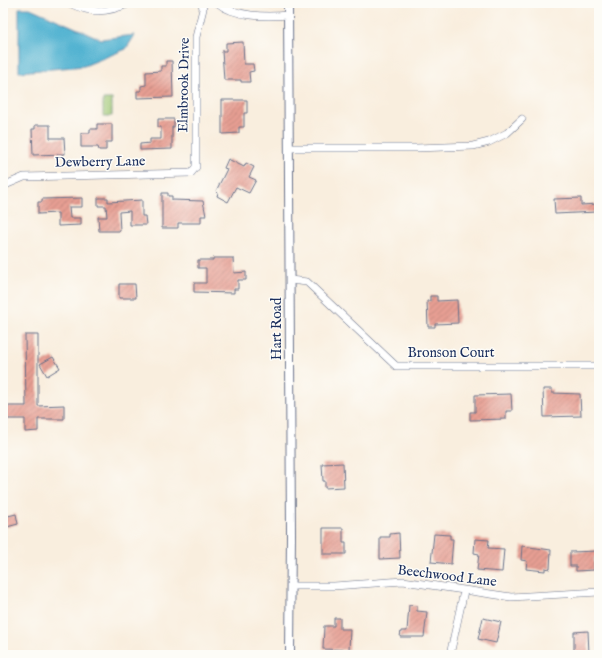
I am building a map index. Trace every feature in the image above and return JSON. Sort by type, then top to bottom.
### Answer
[{"type":"street","points":[[69,3],[84,10],[100,11],[130,3]]},
{"type":"street","name":"Elmbrook Drive","points":[[196,168],[196,37],[203,9],[202,3]]},
{"type":"street","points":[[218,3],[224,8],[264,17],[288,15]]},
{"type":"street","name":"Hart Road","points":[[288,3],[291,586],[290,655]]},
{"type":"street","points":[[289,148],[416,148],[473,146],[489,142],[507,133],[522,119]]},
{"type":"street","name":"Dewberry Lane","points":[[3,186],[24,176],[191,173],[196,168]]},
{"type":"street","name":"Bronson Court","points":[[290,280],[307,282],[396,366],[599,366]]},
{"type":"street","name":"Beechwood Lane","points":[[291,586],[334,586],[403,581],[511,597],[599,592]]},
{"type":"street","points":[[450,655],[464,591]]},
{"type":"green space","points":[[103,99],[112,99],[112,116],[103,116]]},
{"type":"water","points":[[19,8],[30,8],[101,39],[135,35],[126,49],[84,66],[19,72]]},
{"type":"building","points":[[243,42],[244,64],[253,64],[254,71],[249,72],[250,82],[241,82],[241,80],[224,80],[222,51],[226,51],[226,43]]},
{"type":"building","points":[[166,61],[172,61],[173,97],[137,98],[137,91],[141,91],[141,86],[146,85],[146,72],[161,71],[161,66],[166,66]]},
{"type":"building","points":[[222,100],[247,100],[247,113],[244,113],[244,127],[239,127],[239,133],[222,134]]},
{"type":"building","points":[[158,119],[174,119],[174,127],[172,127],[172,149],[140,150],[140,144],[150,143],[150,139],[161,139],[161,127],[158,127]]},
{"type":"building","points":[[97,124],[112,124],[112,142],[106,142],[106,150],[99,150],[98,147],[81,147],[81,133],[90,133],[90,129],[97,129]]},
{"type":"building","points":[[35,125],[50,125],[50,138],[64,138],[65,154],[33,155],[32,129],[35,129]]},
{"type":"building","points":[[228,159],[244,167],[246,163],[254,167],[249,177],[256,180],[249,193],[236,187],[228,202],[217,196],[218,193],[216,191],[227,169],[224,168]]},
{"type":"building","points":[[162,193],[168,193],[168,196],[172,196],[172,200],[203,201],[206,216],[201,216],[201,223],[178,223],[178,228],[162,228]]},
{"type":"building","points":[[82,198],[82,207],[69,207],[70,218],[81,218],[81,225],[58,226],[58,213],[38,214],[38,202],[42,202],[42,199]]},
{"type":"building","points":[[98,198],[108,198],[108,202],[142,200],[142,216],[145,216],[146,225],[130,225],[130,211],[119,212],[120,231],[99,231],[98,217],[107,217],[106,206],[98,206]]},
{"type":"building","points":[[581,198],[581,205],[597,204],[597,212],[555,214],[554,199]]},
{"type":"building","points":[[213,258],[233,258],[234,273],[246,272],[246,280],[238,280],[238,289],[234,289],[234,293],[194,292],[194,283],[206,283],[206,268],[198,268],[198,260],[213,260]]},
{"type":"building","points":[[119,284],[135,284],[136,298],[119,298]]},
{"type":"building","points":[[430,296],[437,296],[437,301],[457,300],[458,323],[435,324],[435,327],[428,327],[427,301],[430,301]]},
{"type":"building","points":[[25,335],[38,335],[38,406],[64,405],[64,419],[38,419],[38,431],[25,432],[25,419],[3,419],[3,406],[26,406]]},
{"type":"building","points":[[53,357],[60,368],[47,376],[40,364]]},
{"type":"building","points":[[543,389],[552,389],[552,393],[580,394],[581,416],[544,417]]},
{"type":"building","points":[[511,394],[512,411],[506,411],[506,419],[470,420],[470,412],[475,412],[475,395]]},
{"type":"building","points":[[343,463],[344,487],[325,488],[322,464]]},
{"type":"building","points":[[16,514],[18,524],[7,527],[4,517]]},
{"type":"building","points":[[323,528],[343,528],[343,543],[346,543],[346,554],[323,554]]},
{"type":"building","points":[[399,533],[400,558],[380,559],[380,537],[390,537],[390,534]]},
{"type":"building","points":[[434,534],[450,535],[450,539],[453,539],[451,564],[431,562]]},
{"type":"building","points":[[475,539],[489,540],[488,548],[504,549],[502,572],[477,570],[479,554],[474,553]]},
{"type":"building","points":[[522,546],[551,550],[550,569],[545,568],[545,571],[526,569],[527,561],[521,560]]},
{"type":"building","points":[[599,551],[599,557],[594,557],[594,570],[576,571],[576,566],[570,566],[570,552]]},
{"type":"building","points":[[409,605],[417,606],[417,611],[427,612],[424,637],[400,637],[401,631],[407,631]]},
{"type":"building","points":[[334,618],[340,618],[340,629],[350,629],[349,650],[323,649],[324,626],[334,626]]},
{"type":"building","points":[[483,618],[501,622],[496,643],[478,639]]},
{"type":"building","points":[[588,631],[589,654],[574,654],[574,632]]}]
